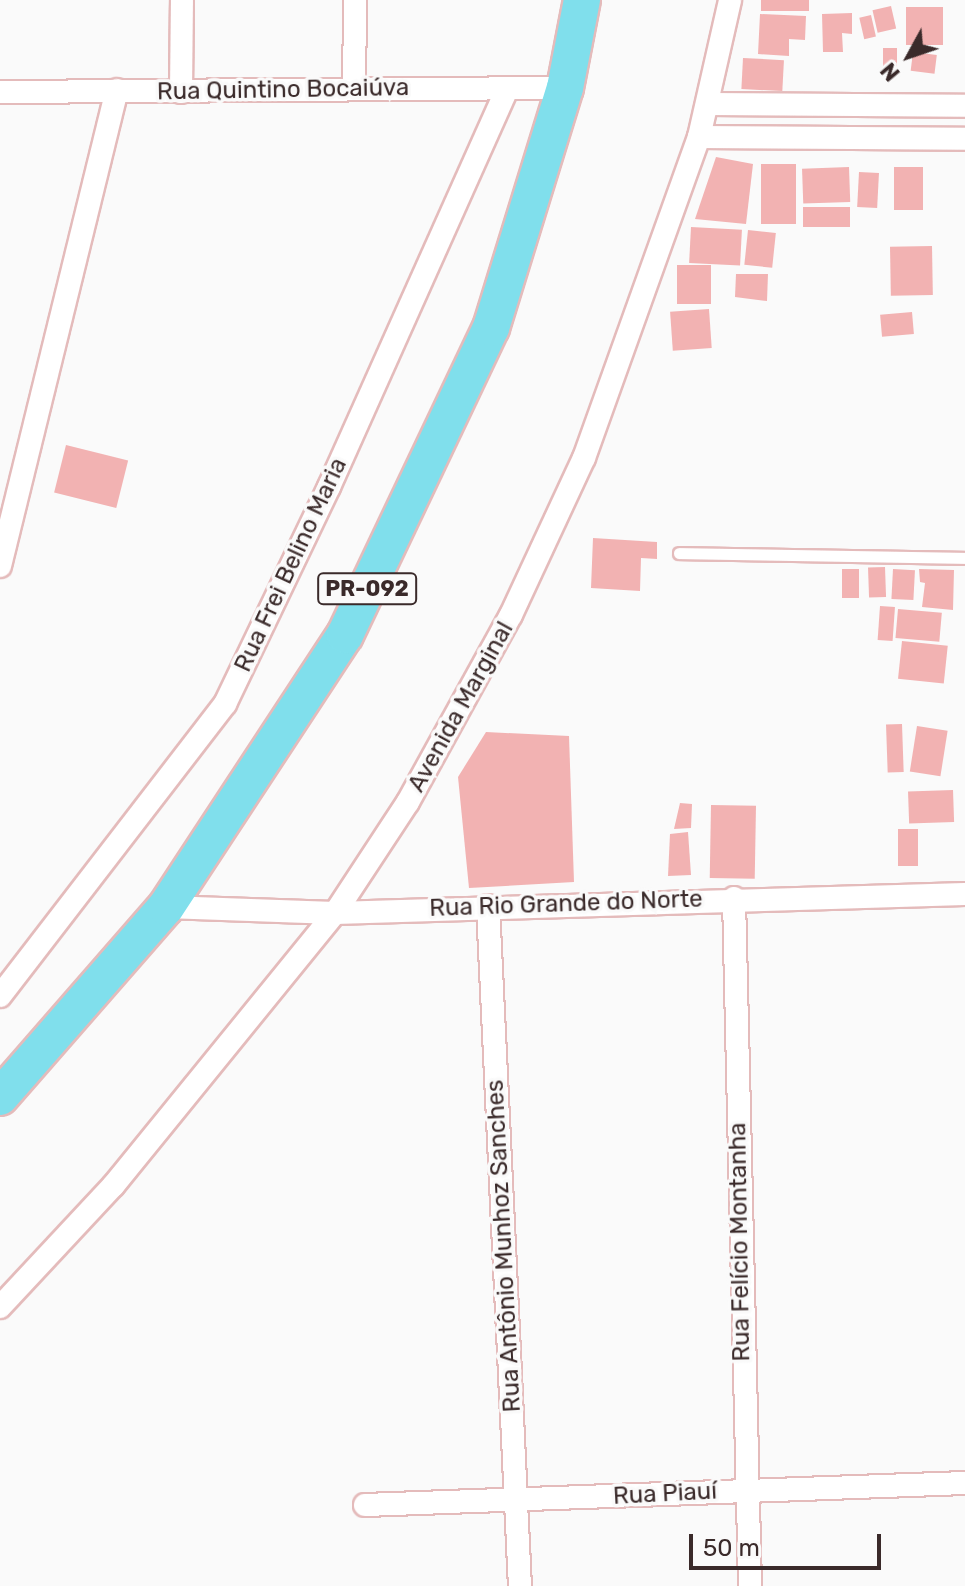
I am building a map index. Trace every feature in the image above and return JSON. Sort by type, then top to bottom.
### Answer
[{"type":"main road","name":"PR-092","points":[[0,1097],[166,907],[345,635],[491,328],[565,88],[582,0]]},
{"type":"street","points":[[181,92],[182,0]]},
{"type":"street","points":[[354,88],[355,0]]},
{"type":"street","name":"Avenida Marginal","points":[[0,1307],[113,1186],[335,913],[408,802],[511,615],[584,458],[699,137],[709,104],[730,0]]},
{"type":"street","name":"Rua Quintino Bocaiúva","points":[[0,92],[565,88]]},
{"type":"street","name":"Rua Frei Belino Maria","points":[[0,996],[225,704],[507,89]]},
{"type":"street","points":[[0,566],[117,90]]},
{"type":"street","points":[[709,104],[965,106]]},
{"type":"street","points":[[699,137],[965,139]]},
{"type":"street","name":"Rua Rio Grande do Norte","points":[[166,907],[335,913],[734,898],[965,894]]},
{"type":"street","name":"Rua Felício Montanha","points":[[734,898],[745,1490],[750,1586]]},
{"type":"street","name":"Rua Antônio Munhoz Sanches","points":[[488,906],[520,1586]]},
{"type":"street","name":"Rua Piauí","points":[[365,1505],[516,1502],[965,1483]]},
{"type":"lane","points":[[679,553],[965,558]]},
{"type":"building","points":[[761,0],[809,0],[809,11],[761,11]]},
{"type":"building","points":[[891,6],[896,28],[878,33],[872,10]]},
{"type":"building","points":[[906,7],[943,7],[943,45],[906,45]]},
{"type":"building","points":[[852,13],[852,34],[842,33],[843,52],[823,52],[822,14]]},
{"type":"building","points":[[760,14],[806,16],[805,40],[789,39],[789,56],[758,54]]},
{"type":"building","points":[[871,15],[876,36],[864,39],[859,18]]},
{"type":"building","points":[[883,48],[897,48],[897,70],[883,70]]},
{"type":"building","points":[[913,52],[937,55],[935,74],[911,71]]},
{"type":"building","points":[[743,58],[784,60],[782,91],[741,89]]},
{"type":"building","points":[[716,157],[753,164],[746,224],[695,219]]},
{"type":"building","points":[[761,164],[796,164],[796,224],[761,224]]},
{"type":"building","points":[[849,167],[850,202],[803,204],[802,169]]},
{"type":"building","points":[[894,167],[923,167],[923,210],[894,210]]},
{"type":"building","points":[[859,172],[879,173],[877,208],[857,207]]},
{"type":"building","points":[[803,207],[850,207],[850,227],[803,227]]},
{"type":"building","points":[[691,227],[742,230],[740,266],[689,263]]},
{"type":"building","points":[[748,230],[776,233],[772,268],[744,265]]},
{"type":"building","points":[[932,246],[933,295],[891,296],[890,247]]},
{"type":"building","points":[[677,265],[711,265],[711,304],[677,304]]},
{"type":"building","points":[[736,274],[768,274],[767,301],[735,297]]},
{"type":"building","points":[[709,309],[712,348],[673,351],[670,312]]},
{"type":"building","points":[[912,312],[914,334],[882,337],[880,315]]},
{"type":"building","points":[[66,445],[128,460],[116,508],[54,493]]},
{"type":"building","points":[[593,538],[657,542],[657,559],[641,558],[640,591],[591,588]]},
{"type":"building","points":[[885,567],[886,597],[869,598],[868,568]]},
{"type":"building","points":[[842,569],[859,569],[859,598],[842,598]]},
{"type":"building","points":[[893,569],[915,570],[913,600],[891,599]]},
{"type":"building","points":[[919,569],[954,570],[953,610],[922,607],[925,583],[920,582]]},
{"type":"building","points":[[880,606],[895,607],[893,641],[878,640]]},
{"type":"building","points":[[898,609],[942,613],[939,642],[895,638]]},
{"type":"building","points":[[902,641],[948,646],[944,684],[898,679]]},
{"type":"building","points":[[902,724],[904,772],[888,773],[886,725]]},
{"type":"building","points":[[917,726],[948,731],[940,776],[910,771]]},
{"type":"building","points":[[486,732],[569,736],[574,882],[469,888],[458,777]]},
{"type":"building","points":[[953,790],[954,822],[909,824],[908,792]]},
{"type":"building","points":[[680,803],[692,804],[691,828],[674,829]]},
{"type":"building","points":[[711,805],[756,806],[755,879],[710,878]]},
{"type":"building","points":[[898,829],[918,829],[918,866],[898,866]]},
{"type":"building","points":[[688,832],[691,875],[668,876],[670,834]]}]
